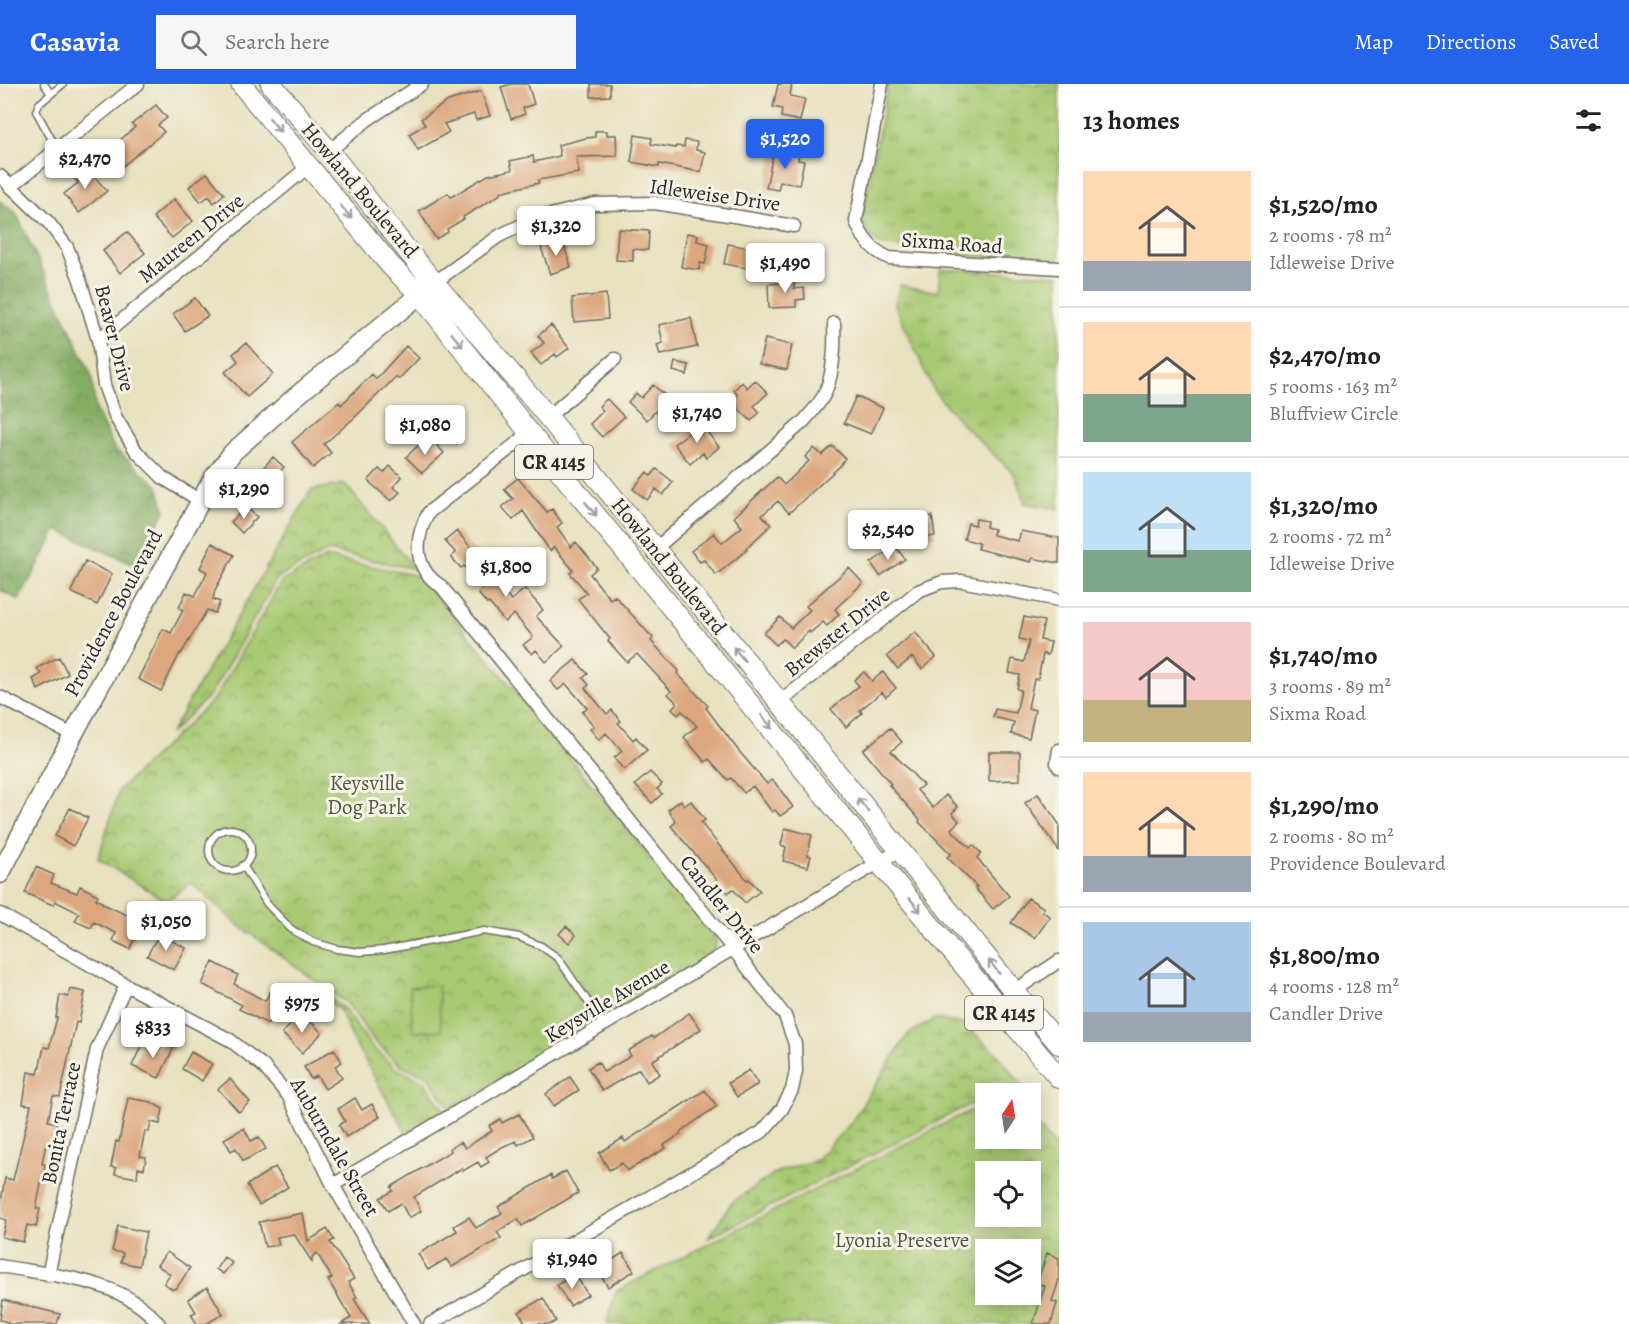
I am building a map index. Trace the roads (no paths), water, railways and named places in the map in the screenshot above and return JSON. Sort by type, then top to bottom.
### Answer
[{"type":"main road","name":"Howland Boulevard","points":[[241,84],[390,265],[427,288],[548,417],[1059,1044]]},
{"type":"main road","name":"Howland Boulevard","points":[[271,84],[329,151],[411,255],[427,288],[567,480],[1059,1078]]},
{"type":"main road","name":"Providence Boulevard","points":[[0,874],[200,500],[233,453],[294,398],[427,288]]},
{"type":"street","points":[[10,187],[138,84]]},
{"type":"street","points":[[329,151],[367,120],[423,84]]},
{"type":"street","name":"Sixma Road","points":[[882,84],[856,221],[862,238],[880,254],[889,258],[1059,268]]},
{"type":"street","name":"Maureen Drive","points":[[98,340],[309,166]]},
{"type":"street","name":"Beaver Drive","points":[[0,176],[49,223],[67,247],[80,280],[98,340],[104,385],[116,418],[136,451],[164,478],[200,500]]},
{"type":"street","name":"Idleweise Drive","points":[[427,288],[499,236],[534,219],[595,204],[655,203],[794,226]]},
{"type":"street","points":[[655,549],[802,423],[817,406],[825,393],[832,365],[834,323]]},
{"type":"street","points":[[548,417],[615,359]]},
{"type":"street","name":"Candler Drive","points":[[430,1324],[762,1132],[782,1110],[792,1090],[796,1071],[795,1044],[784,1016],[733,949],[441,586],[431,580],[422,566],[418,553],[421,526],[429,512],[531,432]]},
{"type":"street","name":"Brewster Drive","points":[[779,703],[918,591],[942,582],[962,581],[1059,600]]},
{"type":"street","points":[[0,697],[73,735]]},
{"type":"street","points":[[1059,750],[1057,764],[1059,767]]},
{"type":"street","name":"Keysville Avenue","points":[[333,1185],[900,850]]},
{"type":"street","name":"Auburndale Street","points":[[0,914],[230,1040],[263,1066],[288,1095],[333,1185],[414,1324]]},
{"type":"street","points":[[1014,991],[1059,961]]},
{"type":"street","name":"Bonita Terrace","points":[[48,1275],[97,1048],[126,985]]},
{"type":"street","points":[[0,1266],[100,1285],[121,1293],[159,1324]]},
{"type":"lane","points":[[44,84],[51,94]]},
{"type":"lane","points":[[57,149],[36,111],[39,104],[63,84]]},
{"type":"lane","points":[[232,829],[245,835],[249,840],[251,854],[243,866],[238,869],[225,869],[213,862],[210,856],[210,843],[219,832],[232,829]]},
{"type":"lane","points":[[243,866],[267,904],[291,929],[313,942],[337,949],[360,952],[384,950],[484,931],[519,937],[541,946],[558,958],[605,1025]]},
{"type":"park label","name":"Keysville Dog Park","points":[[367,795]]},
{"type":"park label","name":"Lyonia Preserve","points":[[902,1240]]}]
